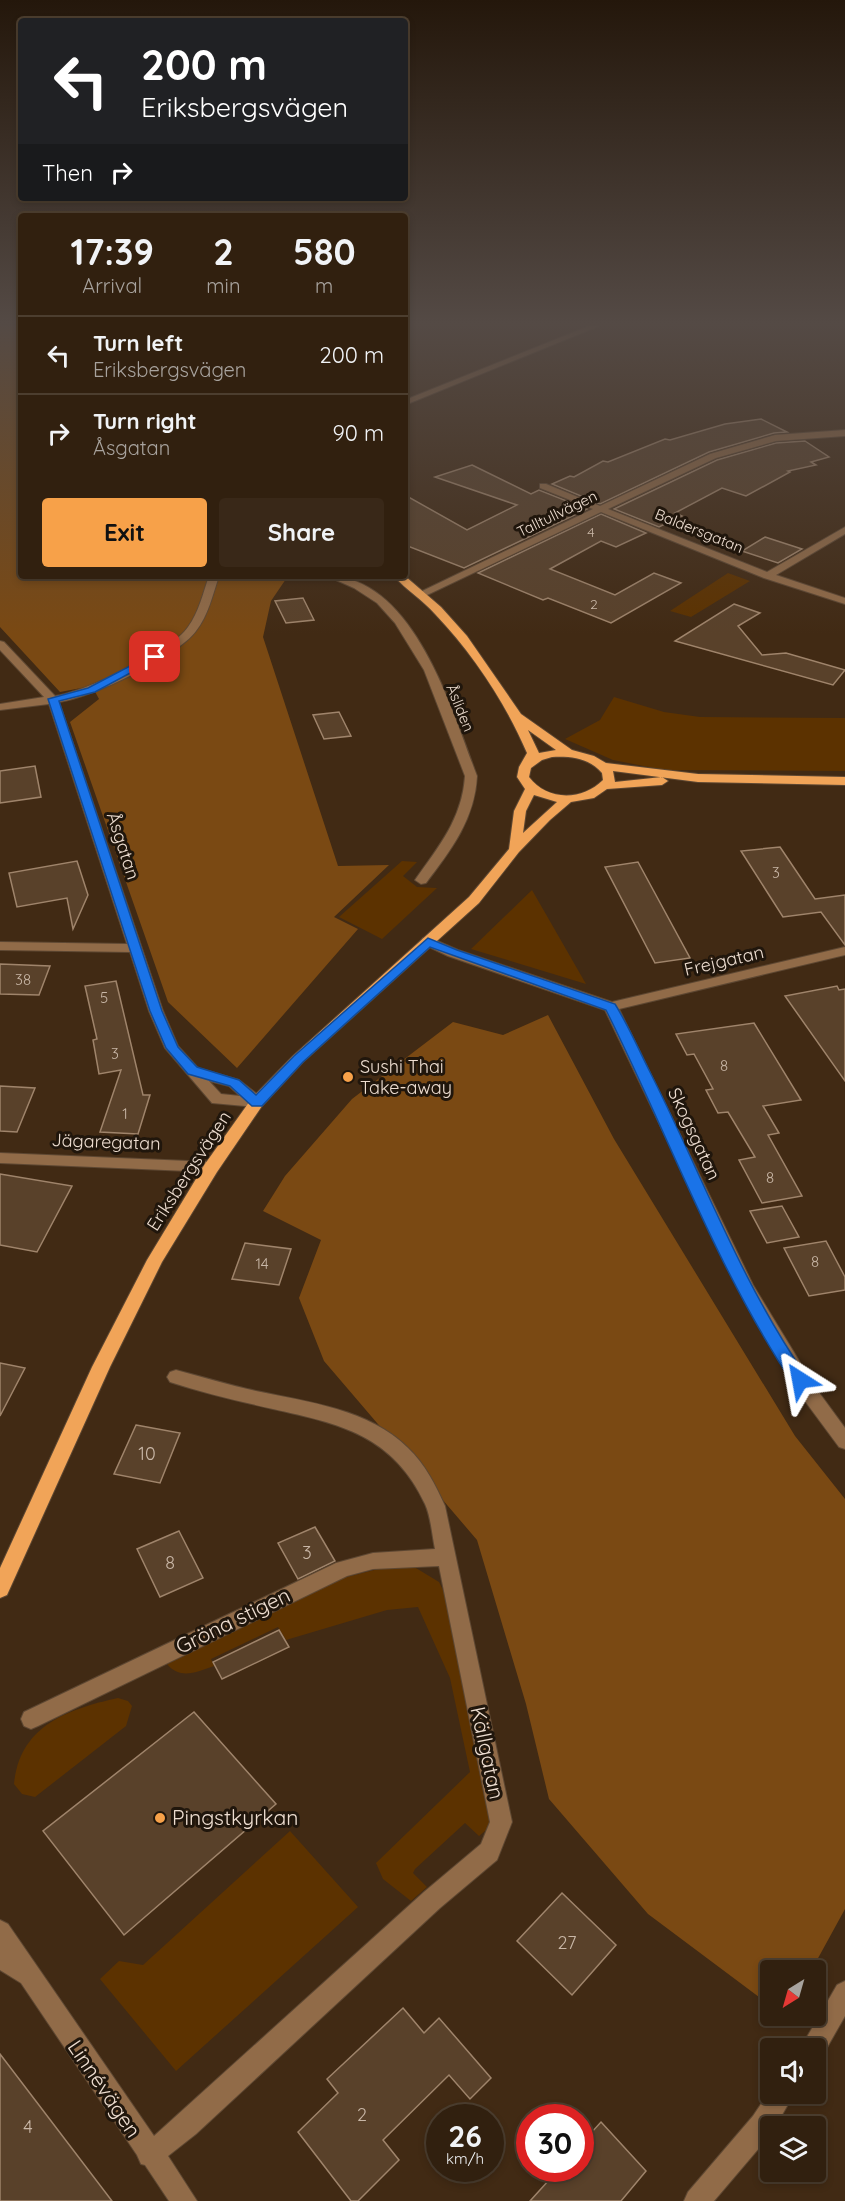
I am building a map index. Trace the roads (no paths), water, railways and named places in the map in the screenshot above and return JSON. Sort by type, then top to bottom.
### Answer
[{"type":"main road","points":[[403,579],[421,594],[463,638],[516,715],[533,753],[523,772],[531,789],[549,796],[568,799],[588,796],[606,786],[698,778]]},
{"type":"main road","points":[[516,715],[569,754]]},
{"type":"main road","points":[[530,762],[545,755],[569,754],[590,758],[604,766],[698,778],[845,781]]},
{"type":"main road","points":[[604,766],[610,777],[606,786]]},
{"type":"main road","points":[[515,849],[520,811],[531,789]]},
{"type":"main road","name":"Eriksbergsvägen","points":[[0,1589],[100,1367],[155,1260],[212,1167],[257,1102],[298,1059],[474,900],[515,849],[546,817],[568,799]]},
{"type":"street","name":"Talltullvägen","points":[[421,594],[603,508],[665,476],[743,446],[800,435],[845,433]]},
{"type":"street","name":"Baldersgatan","points":[[543,486],[603,508],[768,576],[845,601]]},
{"type":"street","points":[[768,576],[845,531]]},
{"type":"street","points":[[0,707],[92,690],[184,640],[203,609],[213,579]]},
{"type":"street","name":"Åsliden","points":[[340,579],[359,586],[377,599],[420,648],[471,776],[472,796],[464,819],[421,880]]},
{"type":"street","name":"Åsgatan","points":[[0,644],[53,699],[156,1011],[172,1048],[217,1099],[257,1102]]},
{"type":"street","points":[[428,941],[473,960],[611,1007]]},
{"type":"street","points":[[0,946],[136,948]]},
{"type":"street","name":"Frejgatan","points":[[611,1007],[845,951]]},
{"type":"street","name":"Skogsgatan","points":[[611,1007],[655,1095],[721,1239],[776,1345],[845,1442]]},
{"type":"street","name":"Jägaregatan","points":[[0,1158],[212,1167]]},
{"type":"street","name":"Källgatan","points":[[150,2155],[187,2125],[432,1900],[489,1852],[501,1822],[436,1506],[425,1482],[413,1464],[363,1425],[333,1414],[252,1397],[176,1377]]},
{"type":"street","name":"Gröna stigen","points":[[31,1719],[343,1569],[373,1561],[445,1557]]},
{"type":"street","name":"Linnévägen","points":[[0,1932],[150,2155],[184,2201]]},
{"type":"street","name":"Linnévägen","points":[[0,1956],[27,1975]]},
{"type":"street","points":[[818,2038],[845,1993]]},
{"type":"street","points":[[697,2201],[762,2125],[776,2104]]},
{"type":"place","name":"Sushi Thai Take-away","points":[[348,1077]]},
{"type":"place","name":"Pingstkyrkan","points":[[160,1818]]}]
